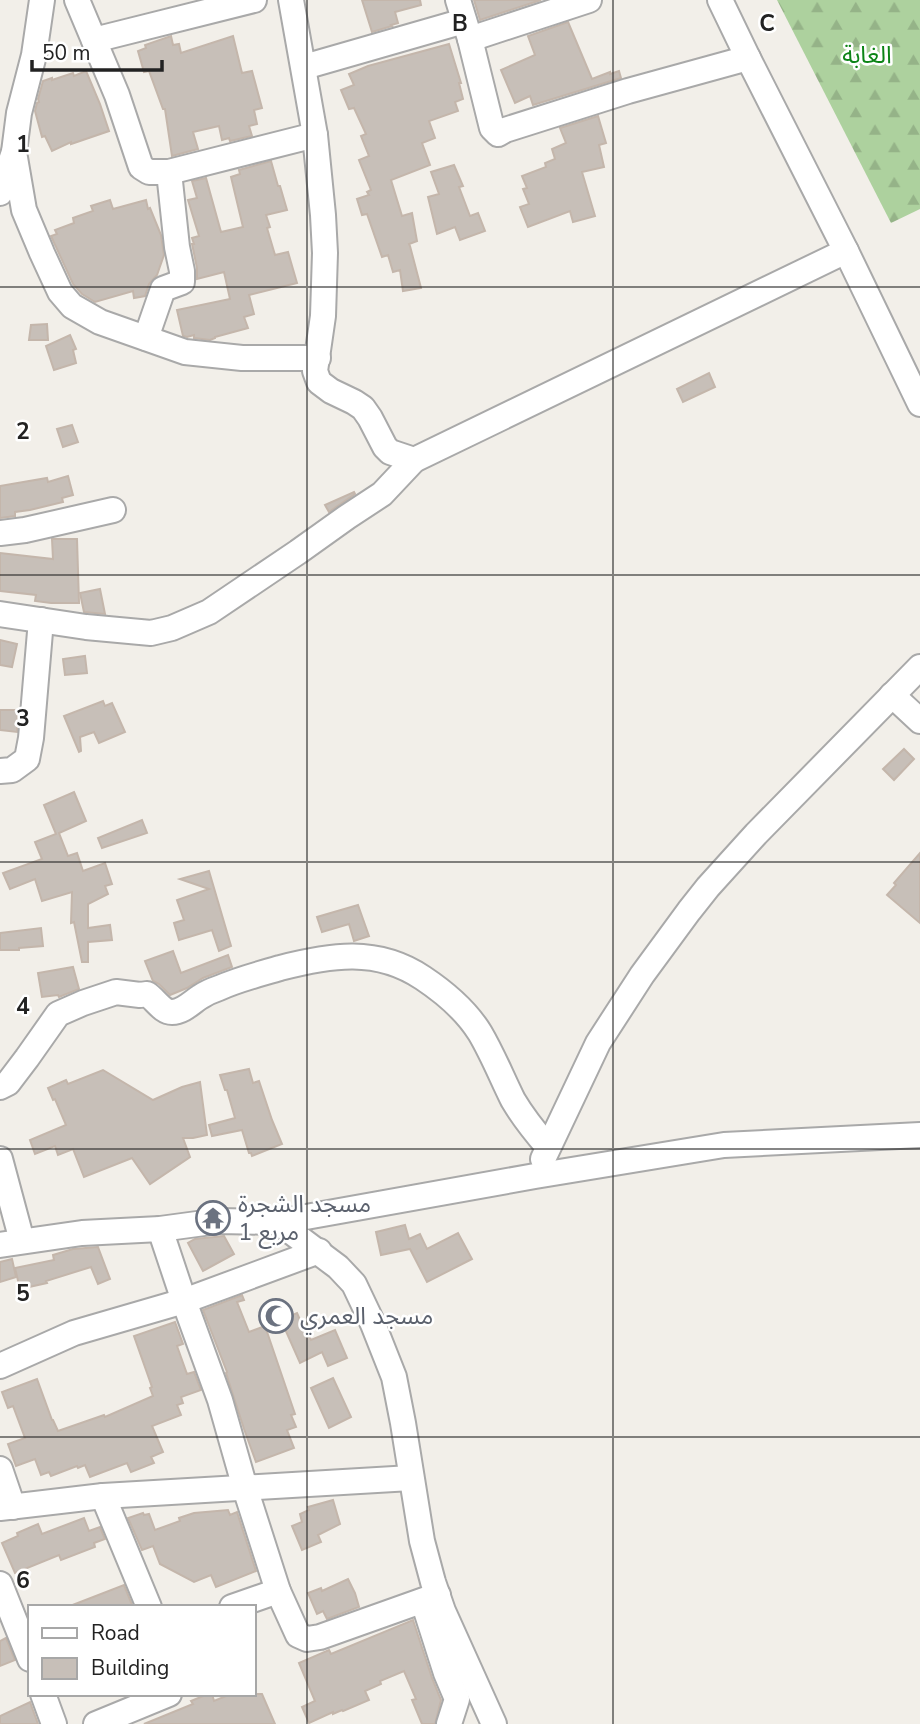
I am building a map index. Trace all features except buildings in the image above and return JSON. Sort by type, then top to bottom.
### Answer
[{"type":"street","points":[[0,193],[14,152],[19,113],[34,55],[42,0]]},
{"type":"street","points":[[77,0],[117,95],[141,167],[149,172],[169,172],[315,135]]},
{"type":"street","points":[[94,40],[254,0]]},
{"type":"street","points":[[291,0],[315,135],[326,253],[323,316],[316,371],[319,382],[363,408],[390,452],[414,460]]},
{"type":"street","points":[[304,67],[464,20],[589,0]]},
{"type":"street","points":[[720,0],[920,404]]},
{"type":"street","points":[[464,20],[492,128],[498,134],[628,91],[747,58]]},
{"type":"street","points":[[14,152],[24,210],[60,292],[72,306],[100,323],[185,352],[242,358],[318,358]]},
{"type":"street","points":[[146,338],[163,289],[182,282],[169,172]]},
{"type":"street","points":[[0,614],[151,633],[172,628],[209,612],[382,494],[414,460],[846,251]]},
{"type":"street","points":[[0,533],[113,510]]},
{"type":"street","points":[[0,771],[12,770],[27,759],[32,738],[41,620]]},
{"type":"street","points":[[535,1176],[598,1043],[642,975],[689,911],[756,834],[920,667]]},
{"type":"street","points":[[892,695],[920,721]]},
{"type":"street","points":[[0,1087],[8,1083],[58,1014],[83,1003],[117,992],[147,994],[164,1009],[172,1012],[220,987],[253,976],[340,956],[369,957],[401,966],[423,978],[462,1010],[479,1031],[514,1101],[531,1128],[548,1146]]},
{"type":"street","points":[[0,1159],[11,1243],[82,1233],[219,1221],[278,1222],[724,1145],[920,1135]]},
{"type":"street","points":[[278,1222],[319,1251],[354,1284],[394,1377],[430,1598],[446,1673],[457,1699],[449,1724]]},
{"type":"street","points":[[160,1228],[220,1400],[278,1591],[299,1635],[307,1639],[320,1637],[430,1598]]},
{"type":"street","points":[[0,1366],[74,1333],[184,1301],[319,1251]]},
{"type":"street","points":[[0,1469],[6,1508],[103,1496],[411,1478]]},
{"type":"street","points":[[103,1496],[148,1605]]},
{"type":"street","points":[[0,1584],[28,1654]]},
{"type":"street","points":[[238,1605],[278,1591]]},
{"type":"street","points":[[430,1598],[443,1611],[494,1724]]},
{"type":"street","points":[[44,1696],[54,1724]]},
{"type":"street","points":[[96,1724],[164,1696]]},
{"type":"green space","name":"الغابة","points":[[777,0],[920,0],[920,209],[891,223]]},
{"type":"place","name":"مسجد الشجرة مربع 1","points":[[213,1218]]},
{"type":"place","name":"مسجد العمري","points":[[276,1316]]}]
